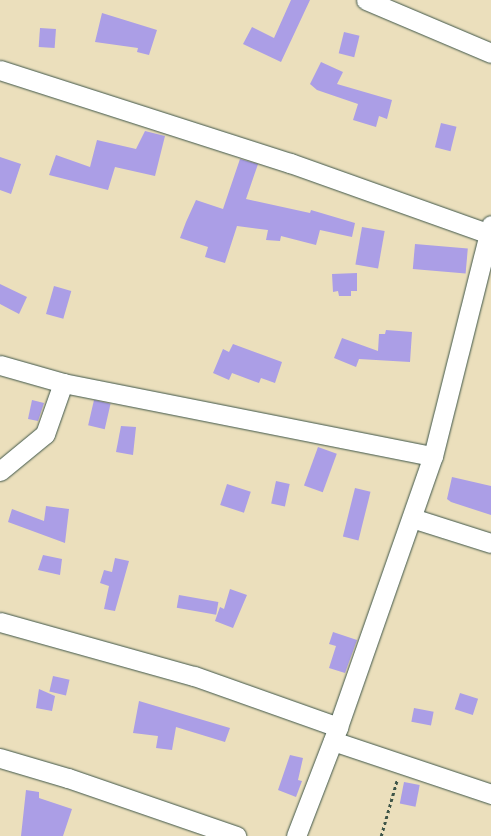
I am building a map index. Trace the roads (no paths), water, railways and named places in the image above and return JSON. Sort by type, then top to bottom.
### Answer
[{"type":"street","points":[[366,0],[491,52]]},
{"type":"street","points":[[0,70],[290,163],[489,229],[433,456],[336,734],[296,836]]},
{"type":"street","points":[[0,365],[63,383],[433,456]]},
{"type":"street","points":[[0,471],[45,434],[63,383]]},
{"type":"street","points":[[412,518],[491,543]]},
{"type":"street","points":[[0,622],[194,676],[336,734],[402,764],[491,794]]},
{"type":"street","points":[[0,758],[68,778],[236,836]]}]
